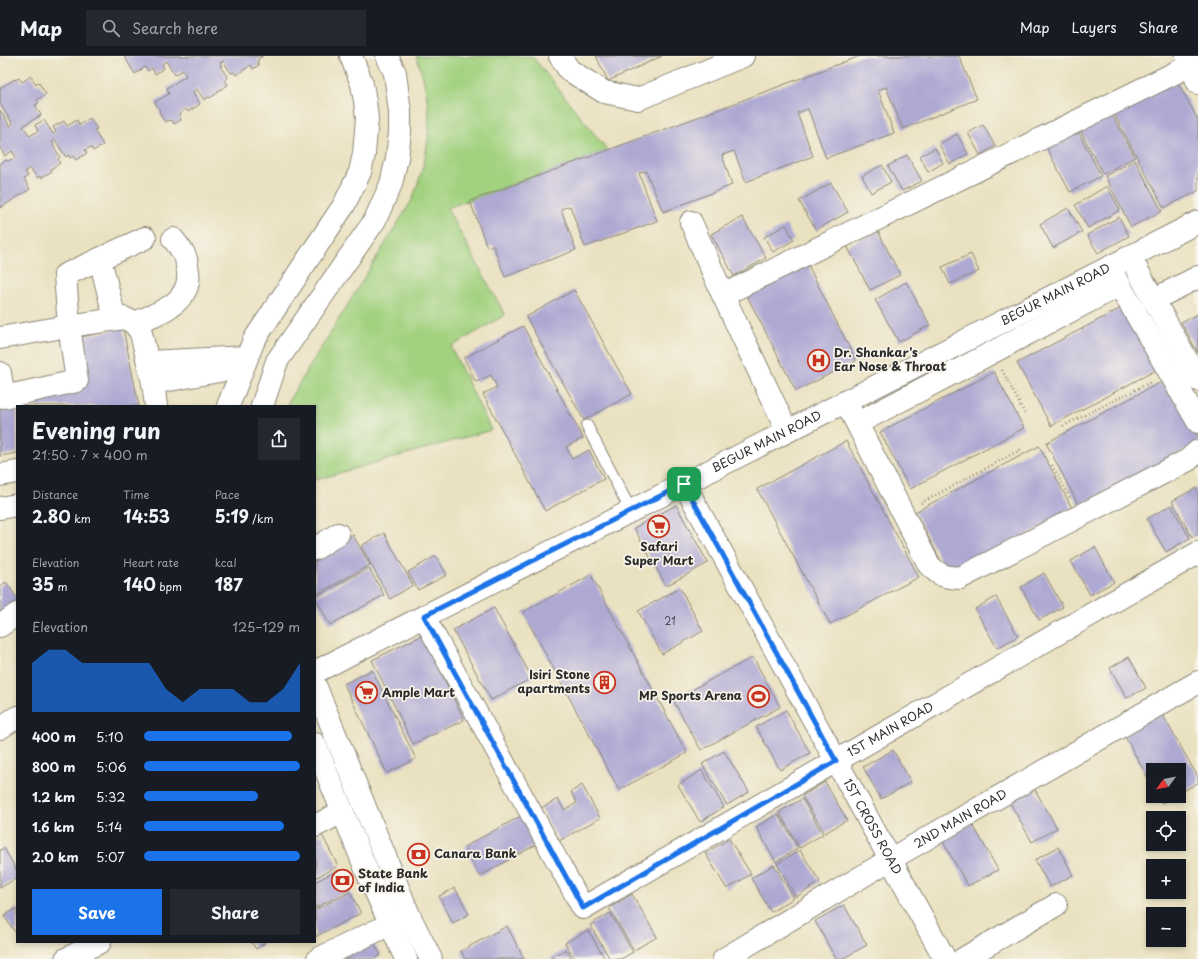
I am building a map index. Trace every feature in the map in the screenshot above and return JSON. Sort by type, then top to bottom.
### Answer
[{"type":"street","points":[[228,405],[254,340],[344,205],[360,172],[366,135],[365,101],[360,79],[351,56]]},
{"type":"street","points":[[262,405],[277,361],[375,220],[392,184],[400,132],[400,112],[395,73],[387,56]]},
{"type":"street","points":[[560,56],[569,70],[604,92],[638,99],[743,56]]},
{"type":"street","points":[[723,295],[1192,68]]},
{"type":"street","points":[[344,205],[375,220]]},
{"type":"street","points":[[691,222],[723,295],[787,431]]},
{"type":"street","name":"BEGUR MAIN ROAD","points":[[316,671],[787,431],[1115,276],[1130,257],[1198,222]]},
{"type":"street","points":[[0,373],[4,396],[77,381],[69,326],[65,275],[145,238]]},
{"type":"street","points":[[0,338],[69,326],[125,321],[162,312],[178,300],[188,286],[189,274],[185,255],[173,239]]},
{"type":"street","points":[[1130,257],[1198,380]]},
{"type":"street","points":[[100,259],[125,321],[141,333],[153,382],[156,405]]},
{"type":"street","points":[[858,423],[993,352],[1115,276],[1198,422]]},
{"type":"street","points":[[1153,300],[1198,277]]},
{"type":"street","points":[[148,362],[245,362]]},
{"type":"street","points":[[153,382],[245,362]]},
{"type":"street","points":[[846,402],[929,565],[945,577],[960,578],[1188,460],[1198,451]]},
{"type":"street","points":[[0,475],[16,472]]},
{"type":"street","name":"1ST CROSS ROAD","points":[[684,484],[944,959]]},
{"type":"street","points":[[0,508],[16,505]]},
{"type":"street","points":[[316,548],[338,534]]},
{"type":"street","name":"1ST MAIN ROAD","points":[[424,616],[583,908],[1198,553]]},
{"type":"street","points":[[0,626],[16,615]]},
{"type":"street","name":"2ND MAIN ROAD","points":[[724,959],[891,860],[1198,682]]},
{"type":"street","points":[[316,687],[364,804],[399,919],[406,959]]},
{"type":"street","points":[[0,728],[16,718]]},
{"type":"street","points":[[316,747],[342,812],[399,919],[431,959]]},
{"type":"street","points":[[316,825],[342,812]]},
{"type":"street","points":[[963,959],[1056,905]]},
{"type":"street","points":[[318,959],[399,919]]},
{"type":"street","points":[[66,959],[98,943]]},
{"type":"lane","points":[[587,426],[631,511]]},
{"type":"path","points":[[993,352],[1026,416]]},
{"type":"path","points":[[1063,426],[1170,373]]},
{"type":"path","points":[[903,512],[1022,449]]},
{"type":"path","points":[[1052,465],[1079,516]]},
{"type":"green space","points":[[416,56],[532,56],[608,151],[447,208],[505,315],[451,347],[491,430],[316,480],[316,405],[287,405],[412,200],[424,163],[429,128],[426,93]]},
{"type":"building","points":[[124,56],[263,56],[257,61],[259,65],[253,69],[251,65],[236,75],[234,72],[231,73],[223,61],[220,63],[222,65],[220,66],[228,78],[225,80],[228,85],[210,98],[209,97],[204,100],[197,89],[193,92],[200,104],[188,112],[186,109],[180,113],[181,115],[179,116],[181,120],[174,124],[172,120],[165,122],[155,102],[169,94],[167,88],[186,76],[183,70],[175,75],[166,61],[162,64],[164,68],[155,74],[152,68],[148,71],[145,67],[135,74]]},
{"type":"building","points":[[596,56],[662,56],[608,81]]},
{"type":"building","points":[[860,56],[959,56],[977,99],[903,129],[886,87],[878,90],[894,133],[826,158],[808,109],[797,113],[813,156],[746,182],[734,151],[722,155],[732,185],[663,212],[646,171],[639,173],[657,221],[585,247],[570,206],[561,209],[576,250],[505,277],[493,245],[487,247],[470,201]]},
{"type":"building","points":[[31,76],[36,85],[39,83],[46,94],[37,100],[39,103],[35,105],[41,115],[23,126],[30,136],[38,131],[35,125],[44,120],[53,134],[56,132],[53,127],[64,121],[67,126],[77,120],[79,125],[90,118],[97,129],[94,130],[103,145],[93,151],[91,147],[85,150],[87,153],[76,160],[73,156],[70,158],[69,155],[66,157],[55,140],[52,142],[60,157],[58,159],[60,163],[51,169],[52,171],[41,178],[40,176],[37,178],[30,168],[25,171],[28,176],[24,179],[30,189],[0,208],[0,164],[16,157],[12,151],[5,156],[0,148],[0,110],[10,126],[13,124],[0,104],[0,88],[15,79],[19,78],[22,82]]},
{"type":"building","points":[[1176,79],[1198,120],[1198,191],[1164,208],[1113,112]]},
{"type":"building","points":[[1110,111],[1135,157],[1103,174],[1079,128]]},
{"type":"building","points":[[983,125],[995,146],[980,155],[968,133]]},
{"type":"building","points":[[1076,127],[1101,176],[1070,192],[1044,143]]},
{"type":"building","points":[[957,134],[968,154],[950,164],[939,144]]},
{"type":"building","points":[[935,148],[943,163],[928,172],[920,156]]},
{"type":"building","points":[[907,155],[922,181],[902,191],[888,166]]},
{"type":"building","points":[[1135,160],[1162,211],[1131,227],[1105,176]]},
{"type":"building","points":[[882,165],[891,182],[871,193],[862,176]]},
{"type":"building","points":[[831,183],[848,212],[816,230],[799,201]]},
{"type":"building","points":[[1107,186],[1120,210],[1088,228],[1075,205]]},
{"type":"building","points":[[1068,208],[1082,232],[1053,248],[1040,224]]},
{"type":"building","points":[[742,217],[766,258],[734,276],[711,234]]},
{"type":"building","points":[[1119,217],[1129,236],[1098,253],[1087,235]]},
{"type":"building","points":[[786,225],[794,240],[773,252],[764,237]]},
{"type":"building","points":[[878,231],[900,275],[870,290],[847,246]]},
{"type":"building","points":[[971,254],[979,271],[950,284],[942,267]]},
{"type":"building","points":[[808,265],[856,361],[796,391],[747,296]]},
{"type":"building","points":[[906,282],[930,325],[899,342],[875,300]]},
{"type":"building","points":[[574,290],[632,394],[584,420],[526,317]]},
{"type":"building","points":[[1123,307],[1156,370],[1051,426],[1017,363]]},
{"type":"building","points":[[1198,314],[1198,353],[1181,322]]},
{"type":"building","points":[[523,326],[583,438],[566,447],[572,459],[589,450],[604,479],[545,511],[483,394],[497,387],[491,375],[476,382],[464,358]]},
{"type":"building","points":[[123,328],[139,405],[16,405],[16,453],[0,456],[0,407],[82,390],[72,339]]},
{"type":"building","points":[[994,372],[1024,428],[910,489],[880,432]]},
{"type":"building","points":[[1167,379],[1198,438],[1198,443],[1079,506],[1046,443]]},
{"type":"building","points":[[846,441],[919,577],[830,624],[757,489]]},
{"type":"building","points":[[1039,446],[1073,510],[949,576],[915,512]]},
{"type":"building","points":[[1196,488],[1198,492],[1198,534],[1192,537],[1172,501]]},
{"type":"building","points":[[676,505],[708,563],[666,586],[634,528]]},
{"type":"building","points":[[1171,505],[1190,538],[1166,552],[1147,519]]},
{"type":"building","points":[[384,533],[413,585],[390,599],[361,546]]},
{"type":"building","points":[[353,535],[370,565],[316,594],[316,555]]},
{"type":"building","points":[[1095,547],[1114,582],[1090,595],[1071,561]]},
{"type":"building","points":[[436,556],[447,575],[418,590],[408,572]]},
{"type":"building","points":[[369,568],[384,595],[330,625],[316,596]]},
{"type":"building","points":[[1044,573],[1063,607],[1039,620],[1021,587]]},
{"type":"building","name":"Isiri Stone apartments","points":[[591,575],[687,753],[619,790],[523,612]]},
{"type":"building","points":[[6,582],[16,597],[16,605],[0,613],[0,586]]},
{"type":"building","points":[[680,588],[703,631],[662,654],[638,611]]},
{"type":"building","points":[[996,597],[1018,636],[997,648],[975,609]]},
{"type":"building","points":[[494,608],[532,678],[491,700],[453,630]]},
{"type":"building","points":[[423,635],[464,720],[413,744],[372,660]]},
{"type":"building","points":[[753,657],[780,707],[701,750],[673,700]]},
{"type":"building","points":[[1129,657],[1146,688],[1127,698],[1110,668]]},
{"type":"building","points":[[372,670],[416,759],[387,773],[344,684]]},
{"type":"building","points":[[786,710],[810,753],[780,770],[756,727]]},
{"type":"building","points":[[1161,712],[1198,777],[1198,783],[1186,789],[1186,763],[1146,763],[1146,774],[1123,733]]},
{"type":"building","points":[[893,750],[911,782],[881,799],[863,767]]},
{"type":"building","points":[[724,751],[749,792],[727,805],[702,764]]},
{"type":"building","points":[[702,770],[724,807],[700,822],[678,785]]},
{"type":"building","points":[[825,782],[847,820],[825,833],[802,796]]},
{"type":"building","points":[[582,785],[600,818],[559,841],[541,808],[558,799],[564,810],[577,803],[571,792]]},
{"type":"building","points":[[1034,788],[1057,828],[1032,842],[1009,801]]},
{"type":"building","points":[[802,799],[823,834],[800,848],[779,812]]},
{"type":"building","points":[[778,814],[798,848],[776,862],[756,827]]},
{"type":"building","points":[[521,816],[537,844],[480,876],[464,847]]},
{"type":"building","points":[[972,823],[998,870],[968,886],[942,840]]},
{"type":"building","points":[[322,835],[338,866],[316,877],[316,838]]},
{"type":"building","points":[[729,839],[751,874],[727,889],[705,853]]},
{"type":"building","points":[[1058,847],[1073,875],[1050,887],[1035,860]]},
{"type":"building","points":[[4,848],[16,869],[16,879],[0,888],[0,850]]},
{"type":"building","points":[[800,850],[820,882],[796,897],[777,864]]},
{"type":"building","points":[[774,865],[794,898],[771,912],[751,878]]},
{"type":"building","points":[[338,870],[349,890],[316,907],[316,881]]},
{"type":"building","points":[[455,888],[469,914],[453,923],[439,896]]},
{"type":"building","points":[[350,892],[361,913],[316,936],[316,909]]},
{"type":"building","points":[[632,894],[657,937],[634,950],[609,908]]},
{"type":"building","points":[[844,905],[867,945],[842,959],[836,959],[815,921]]},
{"type":"building","points":[[16,909],[15,932],[4,916]]},
{"type":"building","points":[[610,913],[633,952],[621,959],[610,959],[590,925]]},
{"type":"building","points":[[507,926],[524,959],[465,959],[461,951]]},
{"type":"building","points":[[588,930],[605,959],[575,959],[565,943]]},
{"type":"building","points":[[371,939],[381,955],[374,959],[341,959]]},
{"type":"building","points":[[252,943],[265,943],[256,949]]},
{"type":"building","points":[[566,949],[572,959],[549,959]]},
{"type":"place","name":"Dr. Shankar's Ear Nose & Throat","points":[[818,360]]},
{"type":"place","name":"Safari Super Mart","points":[[659,526]]},
{"type":"place","name":"Isiri Stone apartments","points":[[605,682]]},
{"type":"place","name":"Ample Mart","points":[[366,693]]},
{"type":"place","name":"MP Sports Arena","points":[[758,696]]},
{"type":"place","name":"Canara Bank","points":[[418,854]]},
{"type":"place","name":"State Bank of India","points":[[342,881]]},
{"type":"route","points":[[684,484],[836,761],[583,908],[424,616],[684,484]]}]
